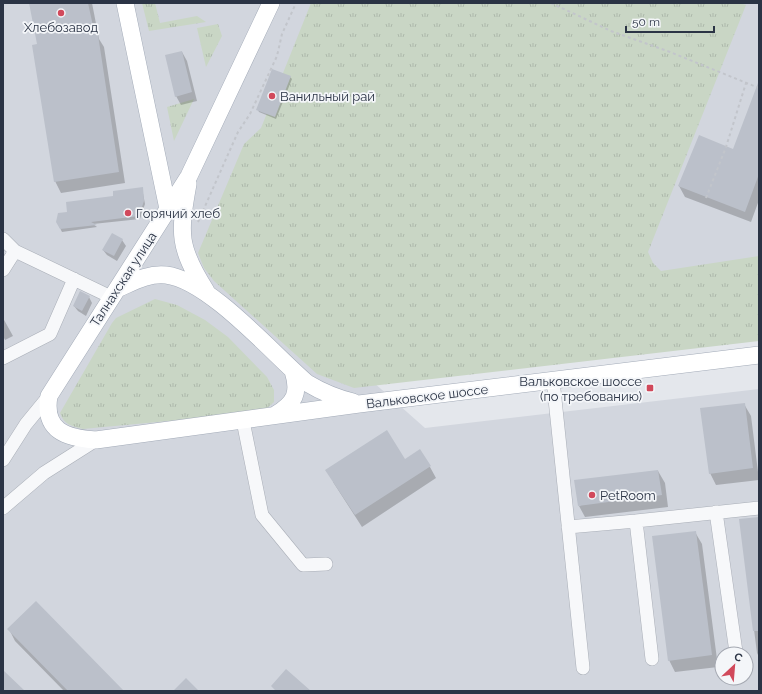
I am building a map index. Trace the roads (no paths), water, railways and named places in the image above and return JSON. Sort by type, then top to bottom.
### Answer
[{"type":"main road","points":[[125,3],[168,209]]},
{"type":"main road","name":"Талнахская улица","points":[[43,402],[189,176],[271,3]]},
{"type":"main road","points":[[189,176],[181,219],[182,238],[192,270],[207,293]]},
{"type":"main road","points":[[113,293],[136,280],[152,275],[167,275],[183,280],[207,293],[293,371],[322,392],[339,399],[359,404]]},
{"type":"main road","name":"Вальковское шоссе","points":[[43,402],[48,417],[60,431],[68,436],[96,440],[359,404],[759,355]]},
{"type":"main road","points":[[274,416],[290,404],[295,396],[297,389],[293,371]]},
{"type":"street","points":[[3,239],[15,251],[74,279],[113,293]]},
{"type":"street","points":[[3,270],[15,251]]},
{"type":"street","points":[[3,358],[50,334],[74,279]]},
{"type":"street","points":[[553,380],[584,668]]},
{"type":"street","name":"Талнахская улица","points":[[3,460],[43,402]]},
{"type":"street","points":[[243,421],[262,515],[303,565],[326,564]]},
{"type":"street","name":"Вальковское шоссе","points":[[3,508],[44,473],[96,440]]},
{"type":"street","points":[[568,527],[759,508]]},
{"type":"street","points":[[716,512],[735,646]]},
{"type":"street","points":[[636,521],[652,658]]},
{"type":"place","name":"Хлебозавод","points":[[61,13]]},
{"type":"place","name":"Ванильный рай","points":[[272,96]]},
{"type":"place","name":"Горячий хлеб","points":[[128,213]]},
{"type":"place","name":"Вальковское шоссе (по требованию)","points":[[650,388]]},
{"type":"place","name":"PetRoom","points":[[592,495]]}]
